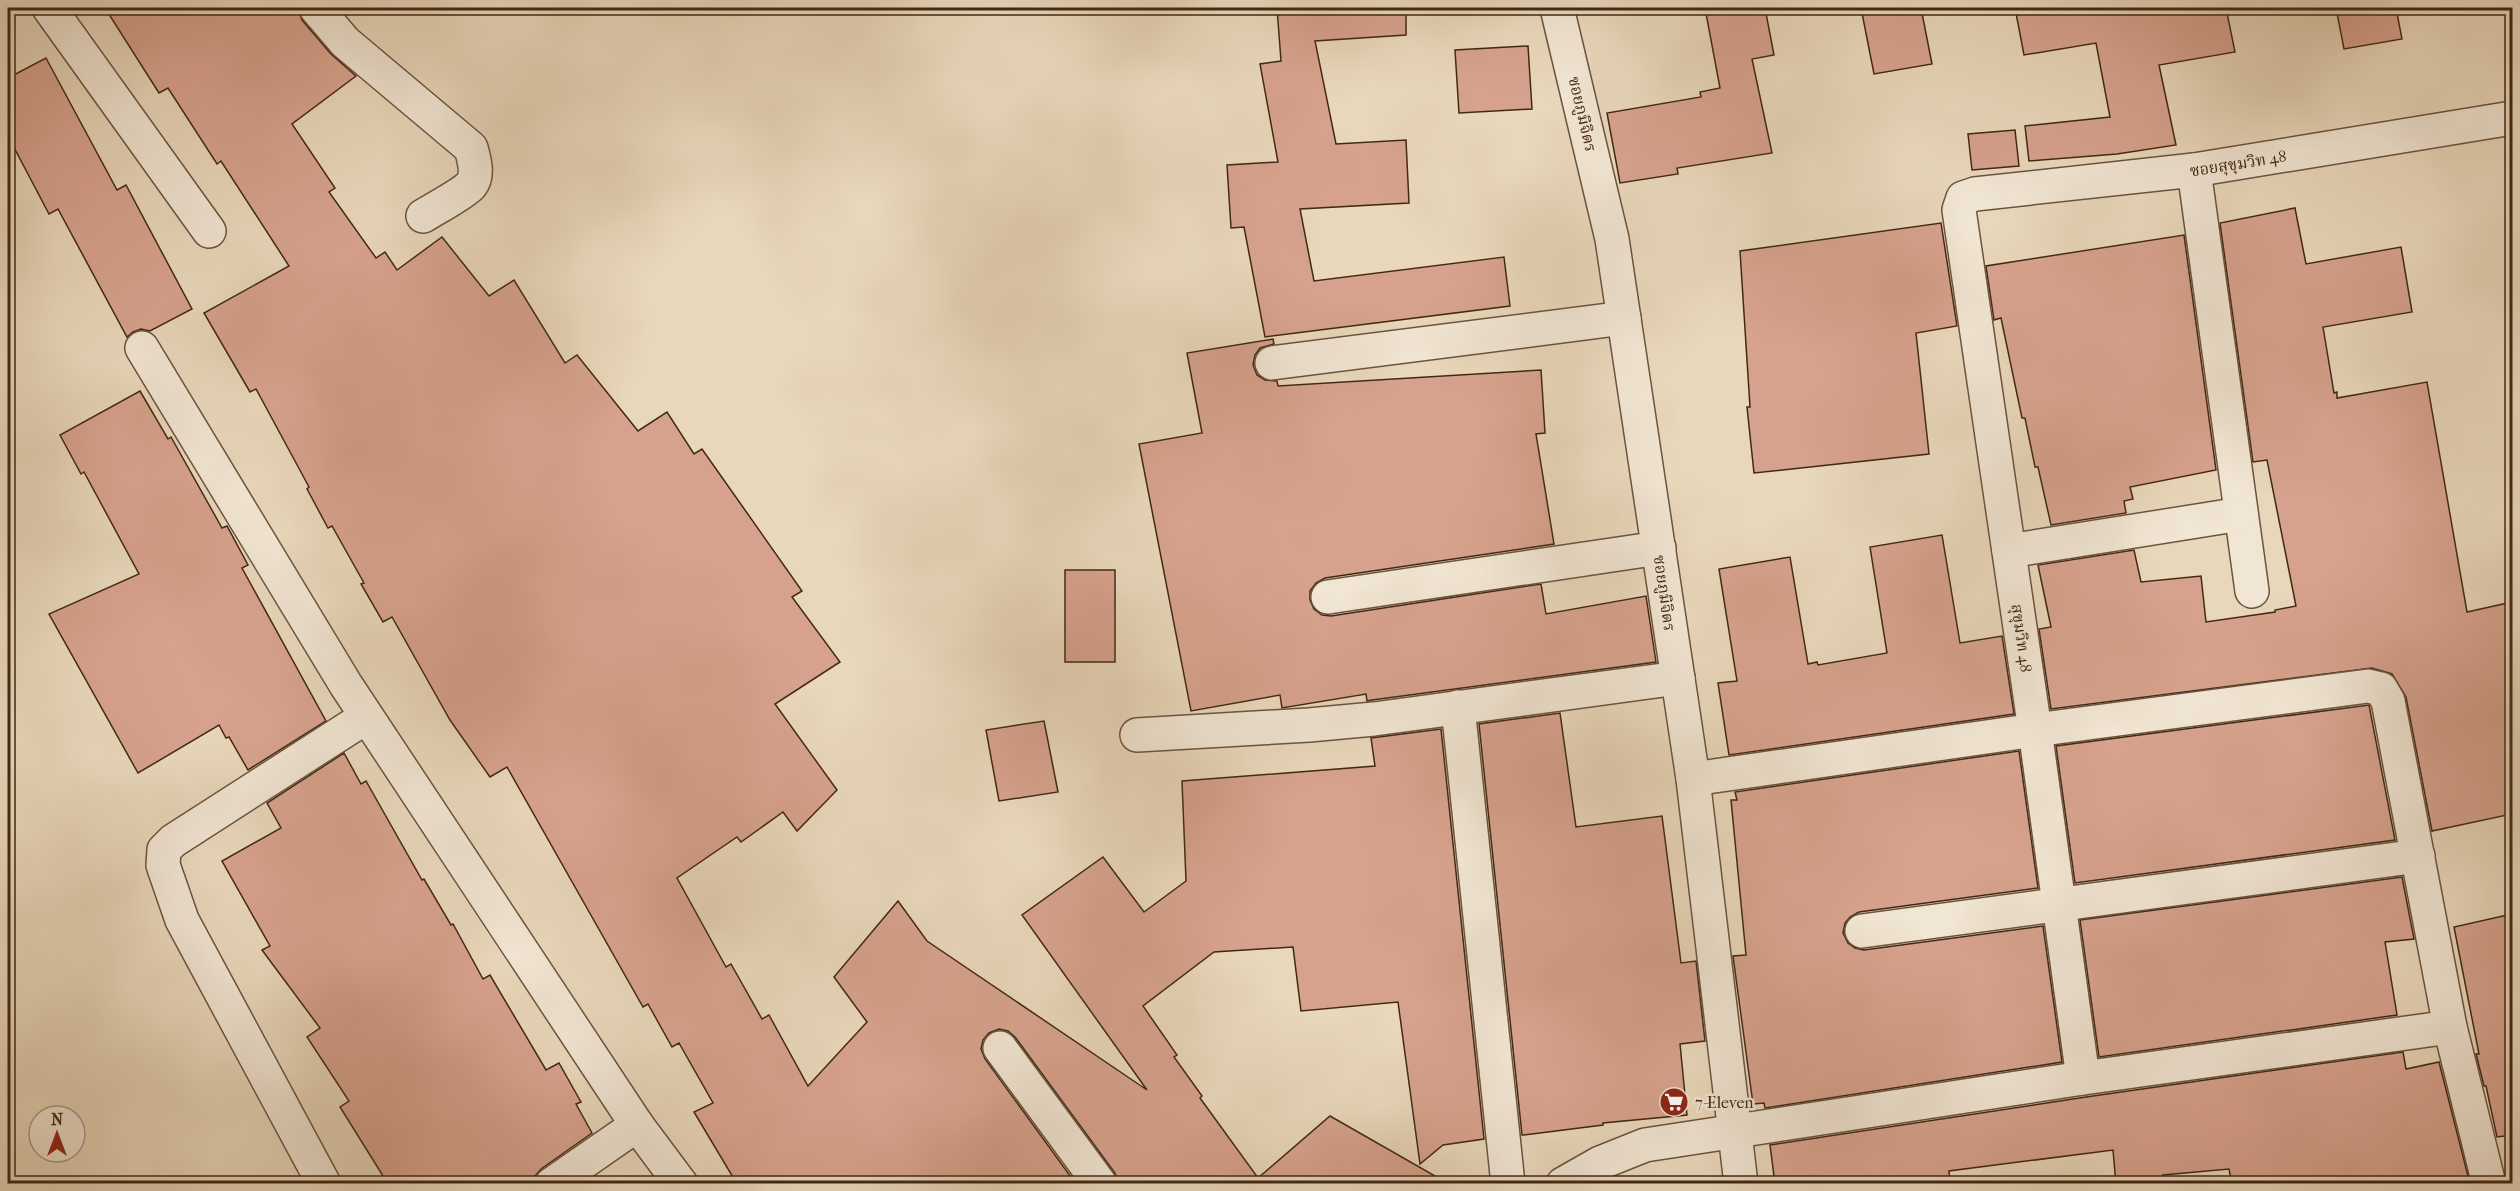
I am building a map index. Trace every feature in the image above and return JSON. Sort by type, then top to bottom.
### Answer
[{"type":"street","points":[[49,8],[209,231]]},
{"type":"street","points":[[316,8],[345,42],[471,148],[475,162],[475,175],[471,185],[423,216]]},
{"type":"street","name":"ซอยภูมิจิตร","points":[[1557,8],[1612,239],[1693,779],[1741,1184]]},
{"type":"street","name":"ซอยสุขุมวิท 48","points":[[1963,198],[1975,194],[2194,170],[2512,118]]},
{"type":"street","points":[[2194,170],[2252,591]]},
{"type":"street","name":"สุขุมวิท 48","points":[[1963,198],[1959,210],[2083,1078]]},
{"type":"street","points":[[1272,363],[1624,318]]},
{"type":"street","points":[[142,348],[366,717],[637,1125],[681,1184]]},
{"type":"street","points":[[2009,551],[2241,514]]},
{"type":"street","points":[[1328,597],[1659,548]]},
{"type":"street","points":[[1137,735],[1308,725],[1678,678]]},
{"type":"street","points":[[1693,779],[2035,730],[2368,686],[2381,689],[2388,701],[2450,1027],[2488,1184]]},
{"type":"street","points":[[1458,707],[1508,1184]]},
{"type":"street","points":[[324,1184],[183,920],[163,865],[164,850],[173,841],[366,717]]},
{"type":"street","points":[[1862,932],[2418,856]]},
{"type":"street","points":[[1563,1184],[1600,1163],[1645,1146],[1735,1130],[2083,1078],[2450,1027]]},
{"type":"street","points":[[1000,1048],[1100,1184]]},
{"type":"street","points":[[552,1184],[637,1125]]},
{"type":"building","points":[[105,8],[298,8],[302,20],[331,54],[356,76],[292,124],[335,188],[329,192],[376,258],[385,252],[397,270],[442,237],[489,296],[514,280],[565,363],[577,355],[638,431],[667,412],[694,454],[702,449],[802,591],[792,597],[840,662],[775,704],[837,790],[797,831],[783,812],[741,842],[737,837],[677,878],[726,967],[731,964],[762,1019],[769,1015],[808,1086],[867,1022],[834,977],[898,901],[927,941],[1147,1090],[1022,915],[1103,857],[1144,912],[1186,881],[1182,781],[1375,766],[1371,738],[1441,729],[1484,1139],[1443,1145],[1420,1164],[1398,1002],[1301,1011],[1293,947],[1214,952],[1143,1006],[1177,1055],[1174,1057],[1202,1096],[1200,1098],[1258,1178],[1330,1116],[1449,1184],[1118,1184],[1115,1173],[1015,1037],[1008,1031],[999,1029],[989,1033],[983,1040],[981,1049],[985,1059],[1076,1184],[737,1184],[694,1112],[713,1103],[679,1043],[672,1047],[648,1004],[643,1007],[507,767],[490,777],[450,720],[392,617],[383,622],[332,526],[328,528],[307,489],[309,487],[256,389],[250,392],[204,313],[289,266],[221,161],[217,164],[168,88],[159,93]]},
{"type":"building","points":[[1277,8],[1406,8],[1406,35],[1315,41],[1336,144],[1406,140],[1409,203],[1300,209],[1314,281],[1504,257],[1510,306],[1265,337],[1244,227],[1231,228],[1227,165],[1278,162],[1260,64],[1281,61]]},
{"type":"building","points":[[1705,8],[1765,8],[1774,55],[1752,59],[1772,153],[1677,168],[1678,174],[1620,183],[1607,113],[1701,97],[1700,92],[1720,88]]},
{"type":"building","points":[[1861,8],[1921,8],[1932,64],[1874,74]]},
{"type":"building","points":[[2015,8],[2226,8],[2235,52],[2159,65],[2176,145],[2117,154],[2029,161],[2025,126],[2110,117],[2096,43],[2024,55]]},
{"type":"building","points":[[2336,8],[2396,8],[2402,39],[2344,49]]},
{"type":"building","points":[[1528,46],[1532,109],[1459,113],[1455,50]]},
{"type":"building","points":[[46,58],[117,190],[126,185],[192,309],[150,331],[141,329],[127,337],[58,209],[49,214],[8,136],[8,78]]},
{"type":"building","points":[[2015,130],[2019,166],[1972,170],[1968,134]]},
{"type":"building","points":[[2295,208],[2306,264],[2401,247],[2412,312],[2323,327],[2334,393],[2337,392],[2337,398],[2427,382],[2467,612],[2512,602],[2512,814],[2432,831],[2406,697],[2392,674],[2372,668],[2051,709],[2039,629],[2051,627],[2038,565],[2134,550],[2141,582],[2201,576],[2206,622],[2275,612],[2275,610],[2296,606],[2267,460],[2253,462],[2220,223]]},
{"type":"building","points":[[1941,223],[1957,326],[1916,333],[1929,454],[1754,473],[1747,407],[1750,407],[1740,251]]},
{"type":"building","points":[[2184,235],[2216,470],[2130,487],[2133,499],[2124,501],[2126,513],[2051,525],[2038,467],[2035,467],[2025,418],[2022,418],[2001,318],[1994,320],[1986,266]]},
{"type":"building","points":[[1273,339],[1274,344],[1260,348],[1255,355],[1253,365],[1257,375],[1265,380],[1277,381],[1278,386],[1541,370],[1545,433],[1536,434],[1554,544],[1325,578],[1316,583],[1310,591],[1310,600],[1314,609],[1322,615],[1331,616],[1541,584],[1546,614],[1646,596],[1656,662],[1367,701],[1366,694],[1282,708],[1280,695],[1191,711],[1139,444],[1202,433],[1187,353]]},
{"type":"building","points":[[140,391],[168,439],[171,437],[222,528],[227,526],[248,565],[242,568],[326,721],[248,770],[229,737],[226,738],[219,725],[138,773],[49,614],[139,574],[84,472],[81,474],[60,435]]},
{"type":"building","points":[[1942,535],[1960,643],[2002,636],[2014,714],[1729,755],[1718,683],[1737,681],[1719,569],[1790,557],[1808,664],[1817,662],[1818,665],[1887,653],[1870,547]]},
{"type":"building","points":[[1065,570],[1115,570],[1115,662],[1065,662]]},
{"type":"building","points":[[2369,705],[2395,840],[2075,883],[2056,746]]},
{"type":"building","points":[[1560,713],[1576,827],[1662,816],[1681,963],[1696,961],[1705,1041],[1680,1044],[1687,1115],[1603,1123],[1603,1125],[1522,1135],[1479,724]]},
{"type":"building","points":[[1044,721],[1058,792],[999,801],[986,730]]},
{"type":"building","points":[[2019,751],[2038,888],[1859,912],[1845,923],[1843,933],[1848,943],[1864,950],[2043,926],[2062,1062],[1765,1108],[1764,1103],[1753,1104],[1733,956],[1746,955],[1731,800],[1737,800],[1735,792]]},
{"type":"building","points":[[344,753],[361,784],[366,781],[422,880],[424,879],[451,925],[453,924],[483,979],[490,975],[546,1070],[559,1063],[581,1102],[576,1104],[592,1133],[541,1169],[535,1176],[534,1184],[388,1184],[340,1107],[349,1101],[307,1037],[320,1028],[262,950],[270,946],[222,861],[281,828],[267,803]]},
{"type":"building","points":[[2402,877],[2414,939],[2385,942],[2397,1015],[2099,1057],[2080,920]]},
{"type":"building","points":[[2512,914],[2512,1135],[2497,1137],[2486,1086],[2484,1086],[2476,1054],[2479,1054],[2454,927]]},
{"type":"building","points":[[2403,1052],[2406,1069],[2439,1062],[2470,1184],[2232,1184],[2229,1169],[2163,1175],[2163,1179],[2116,1184],[2113,1150],[1949,1171],[1950,1181],[1929,1184],[1870,1184],[1870,1179],[1834,1184],[1775,1184],[1770,1145]]},
{"type":"place","name":"7-Eleven","points":[[1674,1102]]}]
